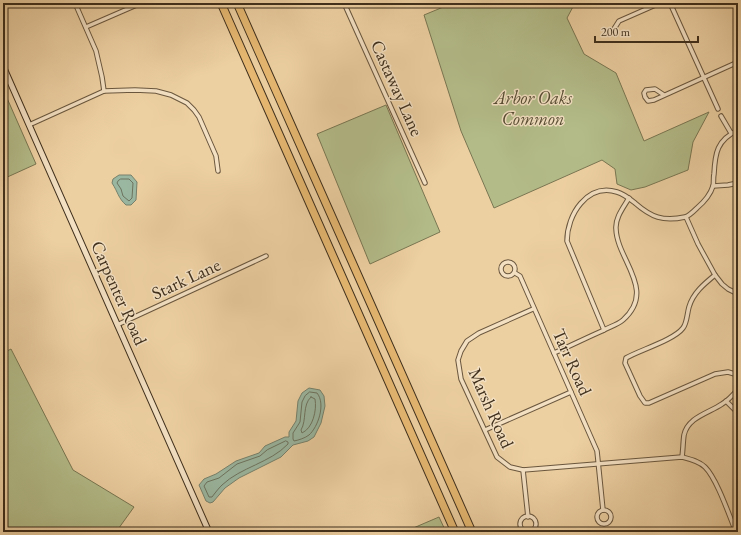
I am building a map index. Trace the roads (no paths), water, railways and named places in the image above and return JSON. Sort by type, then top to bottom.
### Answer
[{"type":"highway","points":[[221,3],[455,532]]},
{"type":"highway","points":[[237,3],[472,532]]},
{"type":"main road","name":"Carpenter Road","points":[[3,66],[209,532]]},
{"type":"street","points":[[75,3],[96,51],[104,91]]},
{"type":"street","name":"Castaway Lane","points":[[344,3],[425,183]]},
{"type":"street","points":[[612,32],[619,21],[660,3]]},
{"type":"street","points":[[670,3],[718,109]]},
{"type":"street","points":[[86,27],[139,4]]},
{"type":"street","points":[[664,95],[655,89],[646,90],[644,93],[648,101],[654,100],[738,62]]},
{"type":"street","points":[[29,125],[104,91],[135,90],[156,91],[171,94],[187,103],[194,110],[216,156],[218,171]]},
{"type":"street","points":[[721,116],[731,133]]},
{"type":"street","points":[[604,330],[568,245],[568,228],[581,202],[591,194],[604,191],[619,192],[655,218],[665,219],[686,217],[706,200],[713,186],[715,155],[721,142],[731,133],[738,130]]},
{"type":"street","points":[[713,186],[738,183]]},
{"type":"street","points":[[554,353],[618,324],[629,314],[633,307],[637,295],[636,282],[618,241],[616,229],[619,215],[628,198]]},
{"type":"street","points":[[686,217],[698,244],[715,274],[722,284],[738,294]]},
{"type":"street","name":"Stark Lane","points":[[117,325],[266,256]]},
{"type":"street","points":[[506,262],[513,263],[515,272],[509,276],[504,276],[501,270],[502,265],[506,262]]},
{"type":"street","name":"Tarr Road","points":[[515,272],[520,276],[597,451],[603,510]]},
{"type":"street","points":[[715,274],[694,295],[689,305],[684,328],[676,335],[626,358],[625,363],[640,396],[645,403],[649,403],[714,374],[728,372],[738,375]]},
{"type":"street","name":"Marsh Road","points":[[534,309],[479,333],[468,341],[461,350],[458,360],[460,374],[497,457],[510,467],[523,470],[682,457]]},
{"type":"street","points":[[736,532],[714,480],[705,467],[697,461],[682,457],[684,434],[691,423],[703,413],[731,398],[738,389]]},
{"type":"street","points":[[484,430],[571,392]]},
{"type":"street","points":[[726,401],[738,413]]},
{"type":"street","points":[[523,470],[528,517]]},
{"type":"street","points":[[528,517],[533,519],[535,523],[535,528],[529,532],[522,529],[520,525],[522,520],[528,517]]},
{"type":"water","points":[[119,175],[131,175],[137,182],[136,200],[131,205],[126,205],[123,202],[112,183],[113,179]]},
{"type":"water","points":[[309,388],[320,390],[324,396],[325,406],[321,423],[314,437],[308,441],[293,445],[281,457],[239,478],[225,488],[213,502],[210,503],[206,501],[199,485],[204,479],[216,474],[236,461],[259,453],[265,446],[285,437],[289,437],[289,432],[296,421],[298,401],[302,393]]},
{"type":"park label","name":"Arbor Oaks Common","points":[[533,108]]}]
